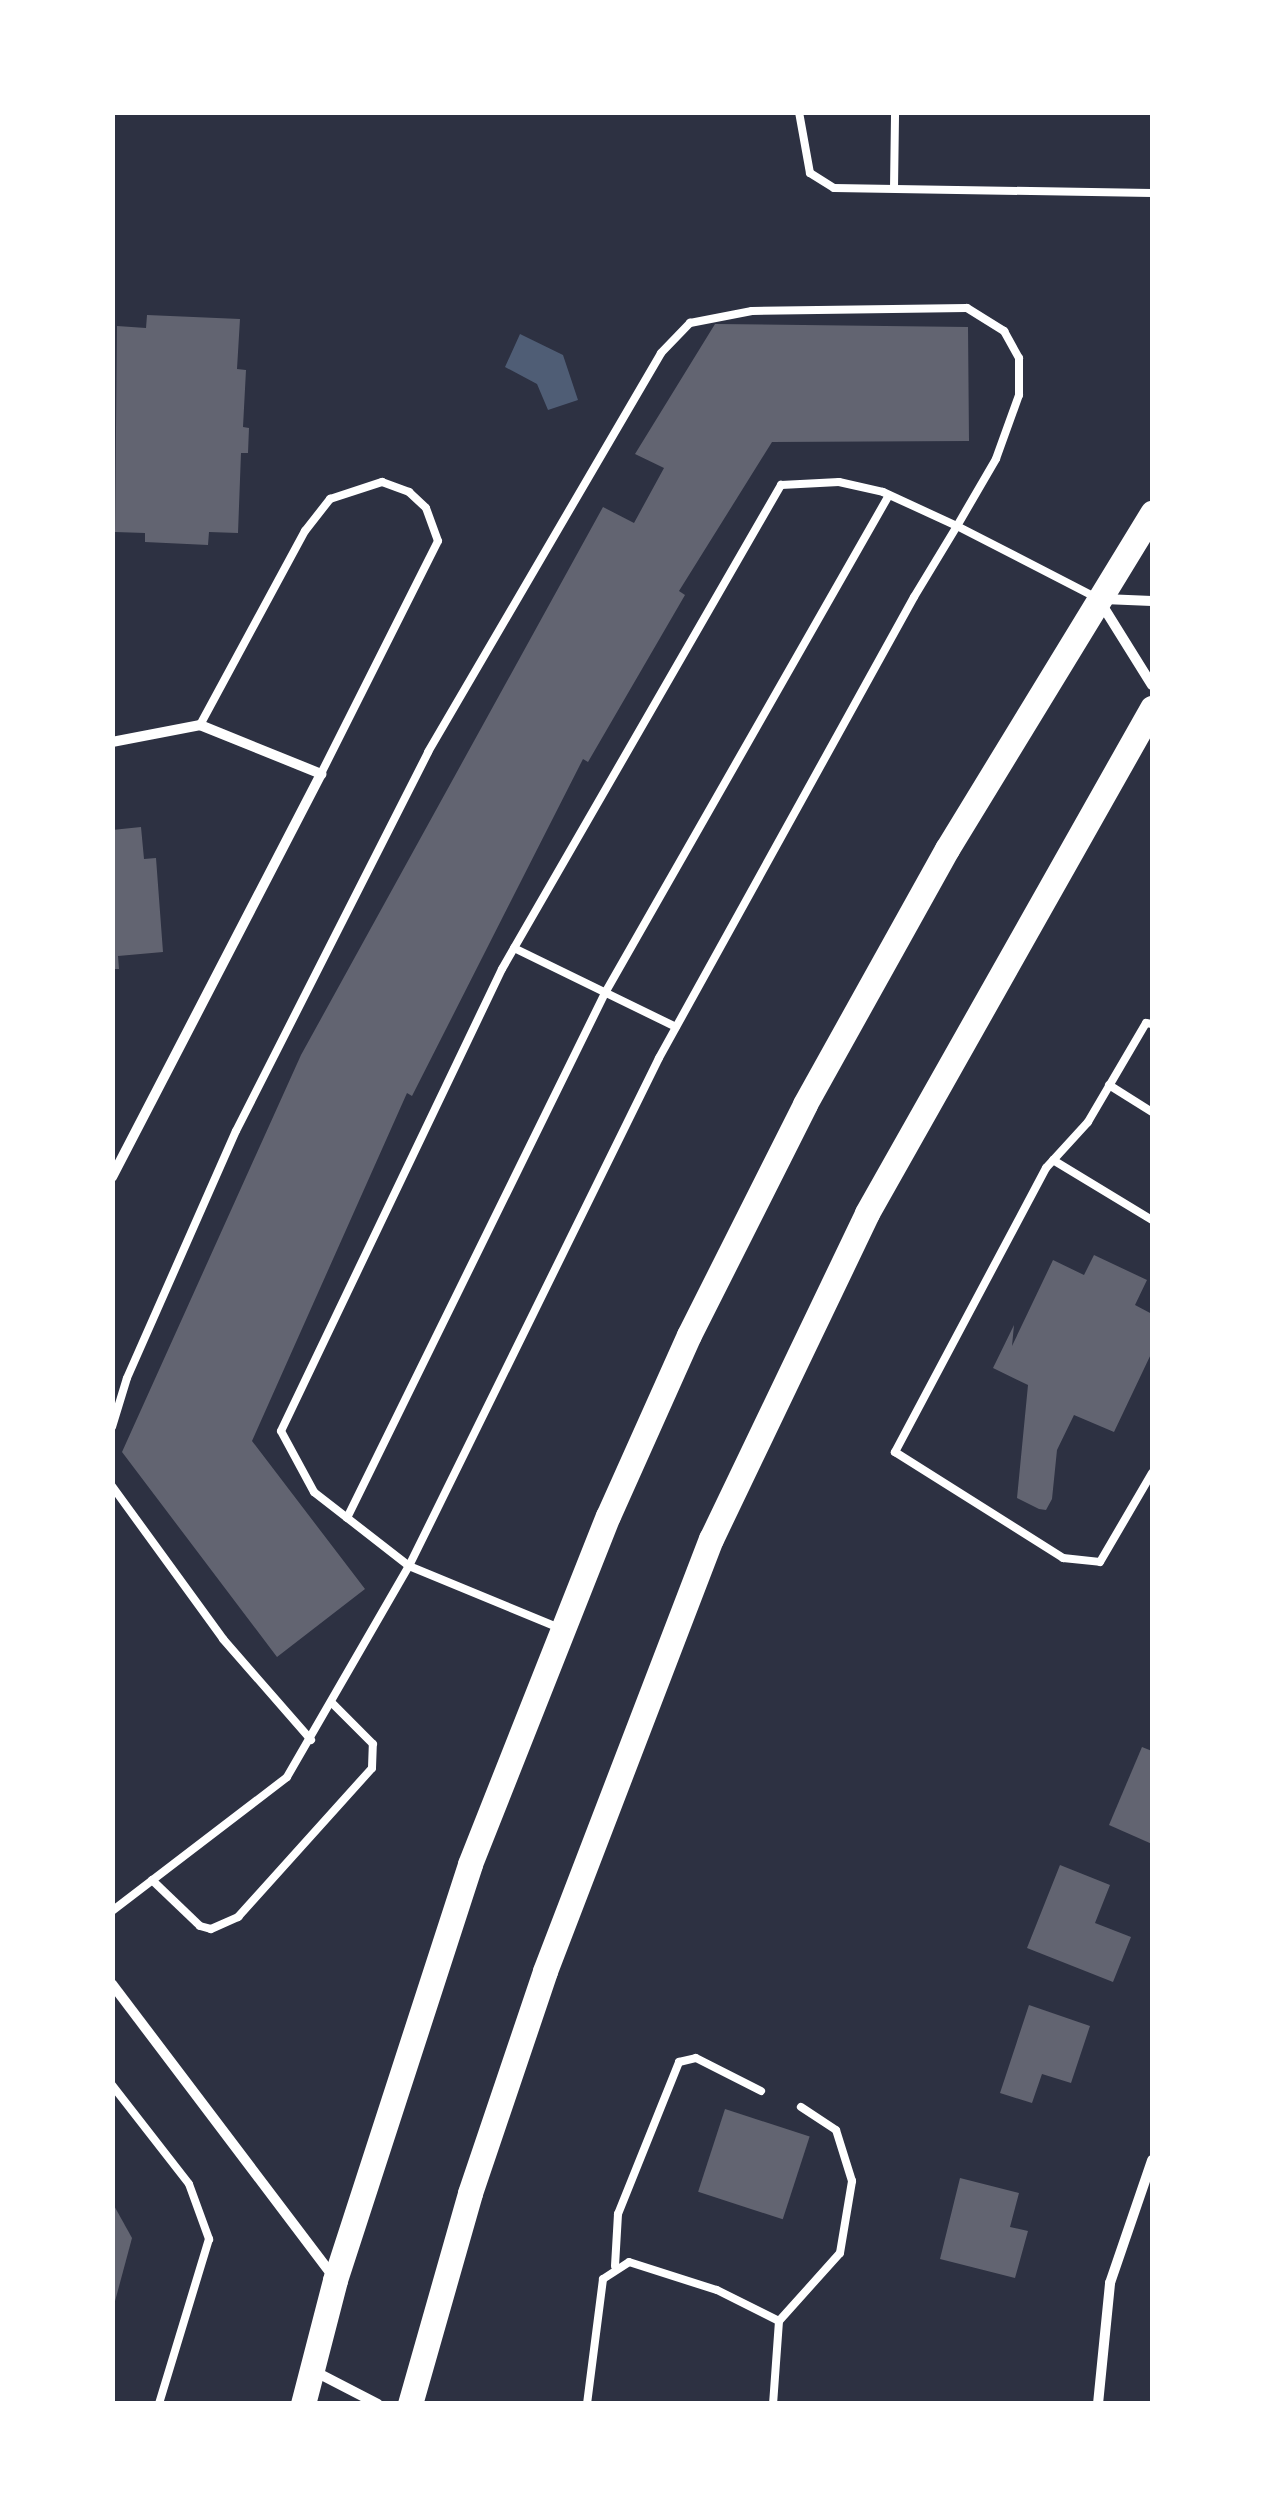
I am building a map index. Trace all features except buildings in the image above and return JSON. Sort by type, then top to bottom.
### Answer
[{"type":"main road","points":[[303,2404],[335,2280],[470,1864],[561,1629],[689,1335],[805,1104],[947,849],[1152,513]]},
{"type":"main road","points":[[410,2404],[470,2193],[545,1971],[711,1539],[867,1213],[1152,708]]},
{"type":"street","points":[[1099,599],[1152,601]]},
{"type":"street","points":[[1099,599],[1152,685]]},
{"type":"street","points":[[112,742],[200,724],[321,774],[112,1177]]},
{"type":"street","points":[[112,1984],[335,2280]]},
{"type":"street","points":[[1098,2404],[1110,2283],[1152,2160]]},
{"type":"street","points":[[311,2369],[378,2404]]},
{"type":"lane","points":[[799,112],[810,173],[834,188],[1152,193]]},
{"type":"lane","points":[[894,188],[895,112]]},
{"type":"lane","points":[[112,1427],[127,1378],[236,1131],[428,752],[661,353],[690,323],[752,310],[968,308],[1004,331],[1019,358],[1019,396],[996,460],[676,1027],[409,1566],[333,1704],[288,1777],[112,1911]]},
{"type":"lane","points":[[200,724],[304,531],[330,499],[382,482],[409,492],[426,508],[438,541],[321,774]]},
{"type":"lane","points":[[561,1629],[409,1566],[314,1492],[281,1430],[514,948],[781,485],[839,482],[889,495],[1099,599]]},
{"type":"lane","points":[[347,1518],[605,993],[889,495]]},
{"type":"lane","points":[[514,948],[676,1027]]},
{"type":"lane","points":[[1152,1024],[1146,1023],[1110,1085],[1054,1160],[895,1452],[1063,1558],[1100,1562],[1152,1473]]},
{"type":"lane","points":[[1110,1085],[1152,1112]]},
{"type":"lane","points":[[1054,1160],[1152,1220]]},
{"type":"lane","points":[[112,1486],[223,1639],[311,1740]]},
{"type":"lane","points":[[152,1880],[200,1926],[212,1929],[238,1916],[372,1768],[373,1744],[333,1704]]},
{"type":"lane","points":[[587,2404],[595,2306],[603,2279],[614,2266],[618,2214],[679,2062],[696,2058],[761,2091]]},
{"type":"lane","points":[[112,2085],[190,2184],[210,2239],[159,2404]]},
{"type":"lane","points":[[774,2404],[779,2321],[840,2252],[852,2181],[836,2130],[801,2107]]},
{"type":"lane","points":[[614,2266],[653,2268],[766,2310],[779,2321]]},
{"type":"water","points":[[520,334],[563,355],[578,400],[548,410],[537,384],[505,367]]}]
